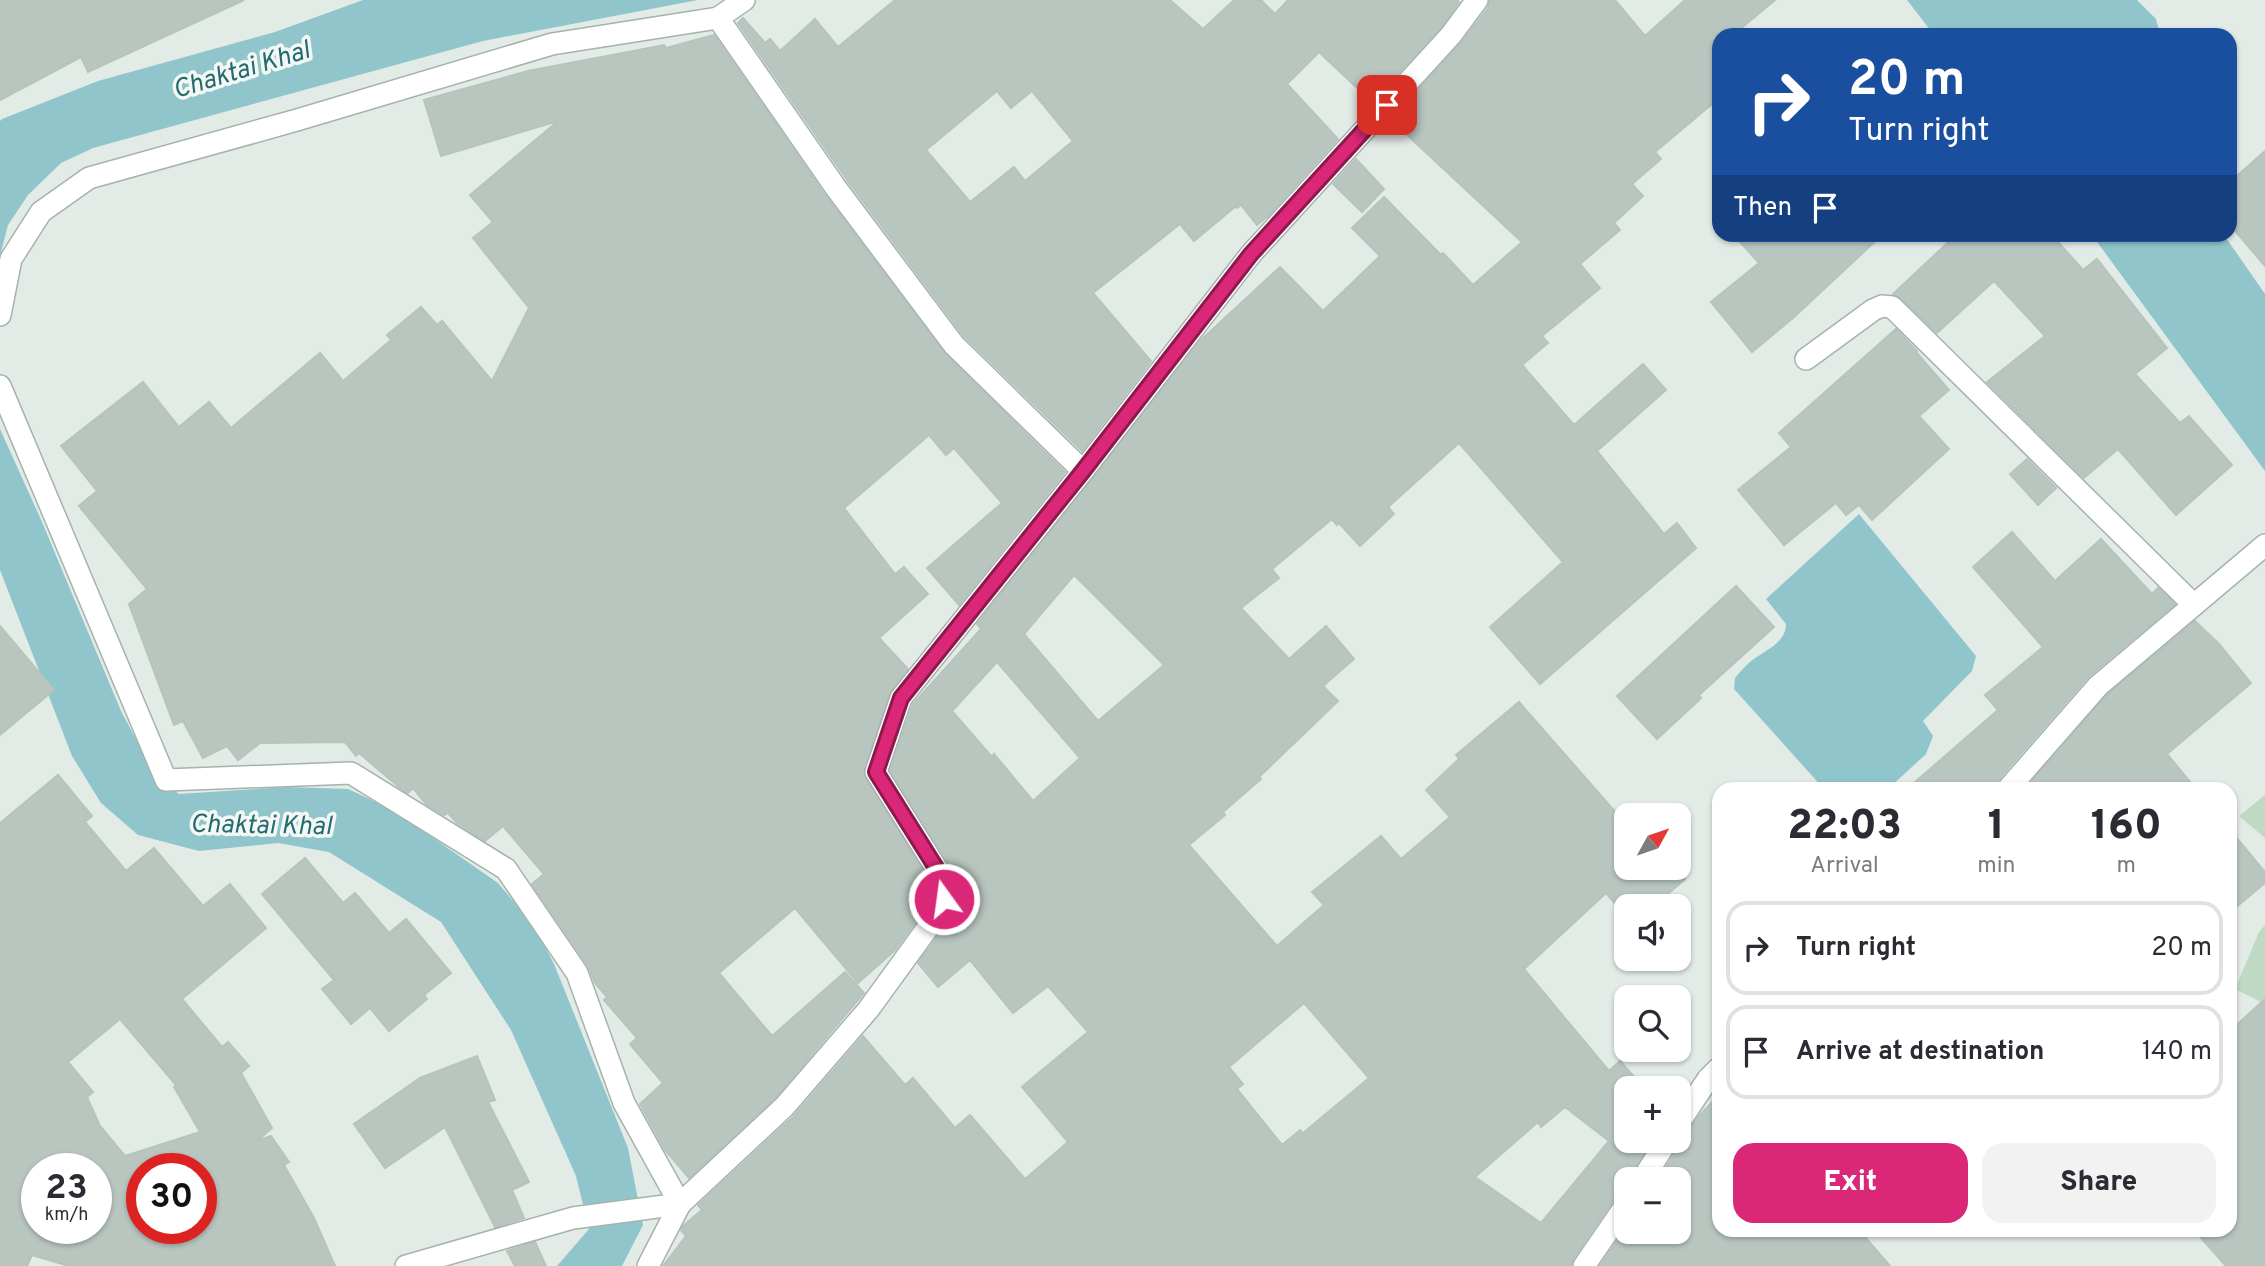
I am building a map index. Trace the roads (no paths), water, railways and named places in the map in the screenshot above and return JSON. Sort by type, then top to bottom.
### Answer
[{"type":"street","points":[[0,315],[11,259],[41,212],[89,178],[297,120],[552,44],[718,19],[744,0]]},
{"type":"street","points":[[648,1266],[670,1206],[784,1107],[868,1010],[937,915],[944,899],[945,882],[876,772],[901,698],[1083,471],[1251,254],[1451,35],[1477,0]]},
{"type":"street","points":[[718,19],[835,188],[954,345],[1083,471]]},
{"type":"street","points":[[1806,359],[1873,310],[1882,306],[1892,307],[2194,605]]},
{"type":"street","points":[[0,386],[166,780],[351,773],[506,869],[577,973],[624,1102],[670,1206]]},
{"type":"street","points":[[2014,782],[2098,686],[2265,545]]},
{"type":"street","points":[[1691,1104],[1712,1074]]},
{"type":"street","points":[[406,1266],[573,1218],[670,1206]]},
{"type":"street","points":[[1584,1266],[1614,1222]]},
{"type":"water","name":"Chaktai Khal","points":[[363,0],[698,0],[483,41],[93,148],[61,163],[28,195],[8,225],[0,256],[2,119],[98,81],[275,32]]},
{"type":"water","points":[[1907,0],[2137,0],[2156,19],[2158,28],[1929,28]]},
{"type":"water","points":[[2097,242],[2229,242],[2265,294],[2265,471]]},
{"type":"water","name":"Chaktai Khal","points":[[0,429],[121,711],[155,775],[179,794],[287,787],[348,789],[393,810],[498,883],[534,926],[554,964],[628,1148],[643,1225],[622,1266],[557,1266],[589,1229],[576,1176],[511,1030],[441,922],[329,852],[278,843],[199,851],[138,835],[101,803],[72,756],[0,570]]},
{"type":"water","points":[[1859,514],[1976,656],[1972,671],[1923,721],[1933,736],[1926,754],[1896,782],[1818,782],[1734,689],[1735,678],[1751,661],[1779,641],[1785,631],[1786,624],[1766,599]]}]
